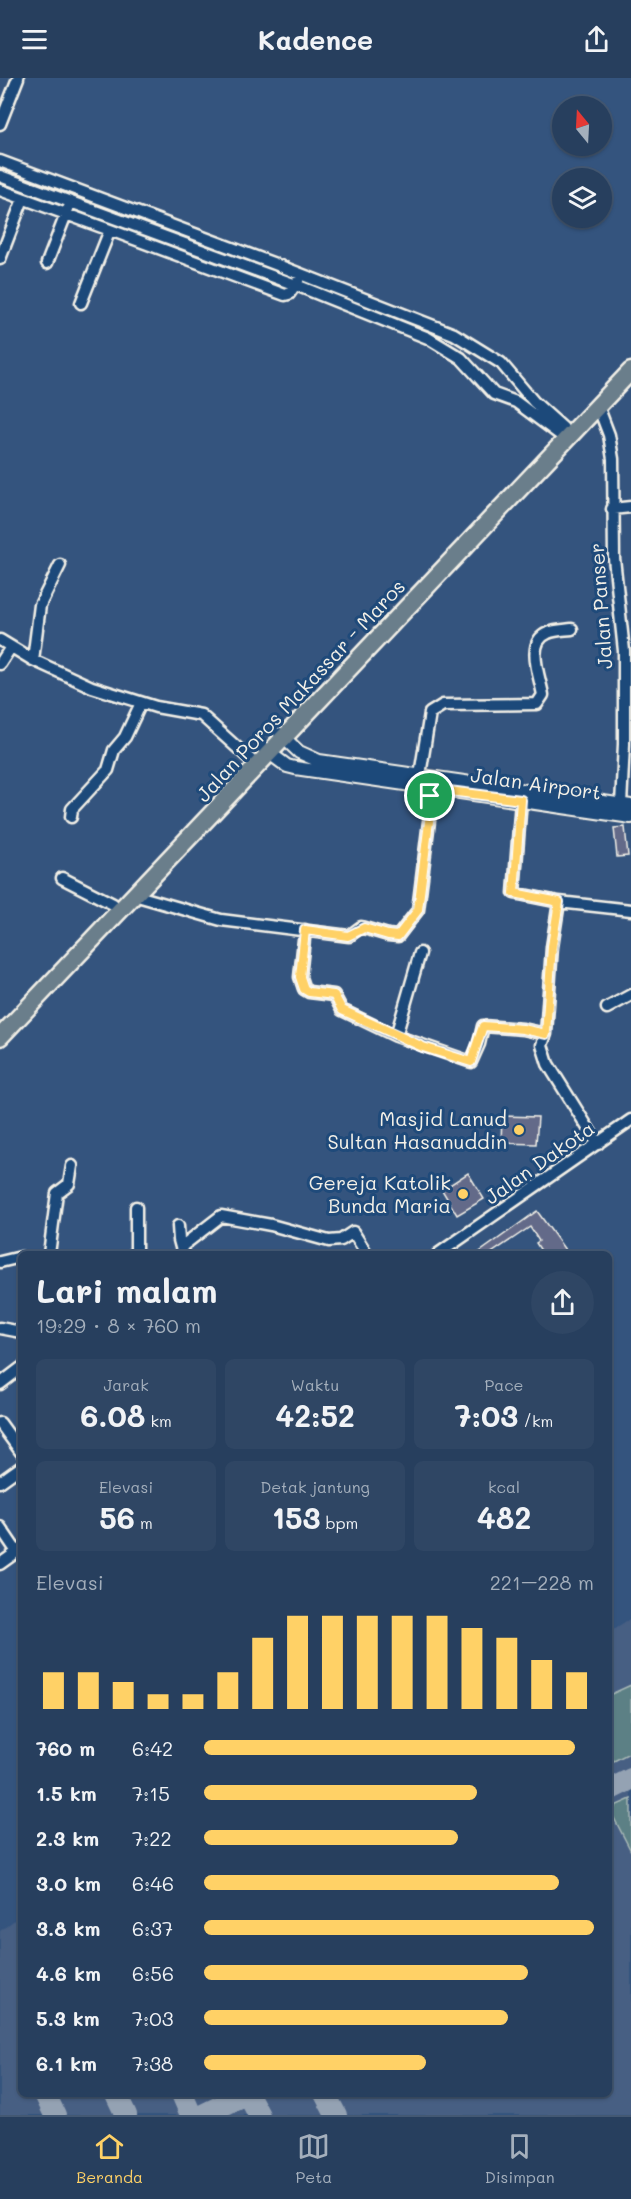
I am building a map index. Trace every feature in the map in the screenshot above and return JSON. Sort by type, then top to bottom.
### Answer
[{"type":"highway","name":"Jalan Poros Makassar - Maros","points":[[282,736],[561,431],[631,359]]},
{"type":"highway","name":"Jalan Poros Makassar - Maros","points":[[0,1024],[113,904],[282,736],[631,371]]},
{"type":"highway","name":"Jalan Poros Makassar - Maros","points":[[0,1037],[134,896],[262,755]]},
{"type":"street","points":[[0,124],[18,78]]},
{"type":"street","points":[[0,161],[211,239],[454,334],[501,363],[561,431]]},
{"type":"street","points":[[0,177],[296,285],[428,338],[460,358],[494,394],[516,402],[561,431]]},
{"type":"street","points":[[47,263],[75,189]]},
{"type":"street","points":[[0,190],[285,295],[289,294],[296,285],[301,274]]},
{"type":"street","points":[[0,259],[23,199]]},
{"type":"street","points":[[81,303],[110,230]]},
{"type":"street","points":[[205,252],[211,239]]},
{"type":"street","name":"Jalan Panser","points":[[598,406],[611,445],[614,558],[627,701],[624,744],[626,806]]},
{"type":"street","points":[[612,508],[631,507]]},
{"type":"street","points":[[33,660],[40,606],[60,565]]},
{"type":"street","points":[[420,775],[430,713],[442,705],[537,704],[543,695],[535,648],[539,639],[546,633],[572,628]]},
{"type":"street","points":[[0,640],[33,660],[92,687],[141,703],[201,715],[262,755]]},
{"type":"street","points":[[0,664],[11,647]]},
{"type":"street","points":[[71,817],[72,809],[110,767],[114,750],[125,737],[141,703]]},
{"type":"street","name":"Jalan Airport","points":[[282,736],[307,756],[319,761],[433,789],[521,800],[601,807],[626,806]]},
{"type":"street","name":"Jalan Airport","points":[[262,755],[295,768],[420,775],[601,807],[631,817]]},
{"type":"street","points":[[134,896],[221,920],[348,936],[361,927],[398,936],[405,923],[418,910],[433,789]]},
{"type":"street","points":[[521,800],[514,893],[559,902],[631,910]]},
{"type":"street","points":[[62,878],[113,904]]},
{"type":"street","points":[[559,902],[552,946],[546,1034],[542,1045],[548,1064],[598,1144]]},
{"type":"street","points":[[305,930],[300,977],[304,989],[309,992],[334,995],[342,1010],[396,1036],[471,1062],[483,1026],[523,1029],[546,1034]]},
{"type":"street","points":[[396,1036],[420,953]]},
{"type":"street","points":[[607,1008],[631,995]]},
{"type":"street","name":"Jalan Dakota","points":[[442,1251],[631,1120]]},
{"type":"street","points":[[49,1251],[57,1193],[69,1184],[72,1166]]},
{"type":"street","points":[[136,1207],[136,1251]]},
{"type":"street","points":[[182,1251],[221,1216],[271,1225],[329,1241],[341,1240],[353,1232],[365,1251]]},
{"type":"street","points":[[178,1226],[182,1251]]},
{"type":"street","points":[[0,1262],[18,1258]]},
{"type":"street","points":[[0,1328],[18,1331]]},
{"type":"street","points":[[0,1384],[18,1370]]},
{"type":"street","points":[[0,1423],[18,1448]]},
{"type":"street","points":[[0,1482],[18,1469]]},
{"type":"street","points":[[0,1527],[18,1549]]},
{"type":"street","points":[[0,1564],[18,1551]]},
{"type":"shaded area","points":[[631,1618],[631,2115],[0,2115],[0,1931],[18,1917],[18,2097],[612,2097],[612,1630]]},
{"type":"green space","points":[[631,1685],[631,1752],[614,1761],[612,1758],[612,1694]]},
{"type":"green space","points":[[631,1799],[631,1851],[612,1814],[617,1805]]},
{"type":"building","points":[[625,827],[628,856],[617,857],[614,828]]},
{"type":"building","name":"Masjid Lanud Sultan Hasanuddin","points":[[502,1116],[538,1117],[536,1144],[501,1143]]},
{"type":"building","name":"Gereja Katolik Bunda Maria","points":[[468,1173],[484,1199],[457,1215],[442,1190]]},
{"type":"building","points":[[537,1211],[566,1251],[541,1251],[536,1243],[539,1241],[530,1227],[494,1251],[481,1251]]},
{"type":"taxiway","points":[[612,1788],[631,1779]]},
{"type":"taxiway","points":[[46,2097],[55,2115]]},
{"type":"taxiway","points":[[117,2097],[126,2115]]},
{"type":"taxiway","points":[[183,2097],[191,2115]]},
{"type":"taxiway","points":[[203,2115],[240,2097]]},
{"type":"taxiway","points":[[250,2097],[259,2115]]},
{"type":"taxiway","points":[[327,2097],[336,2115]]},
{"type":"place","name":"Masjid Lanud Sultan Hasanuddin","points":[[519,1130]]},
{"type":"place","name":"Gereja Katolik Bunda Maria","points":[[463,1194]]},
{"type":"route","points":[[433,789],[521,800],[514,893],[559,902],[552,946],[546,1034],[523,1029],[483,1026],[473,1062],[438,1053],[396,1036],[342,1010],[334,995],[309,992],[301,985],[305,930],[348,936],[356,933],[361,927],[398,936],[405,923],[418,910],[430,796],[433,789]]}]
